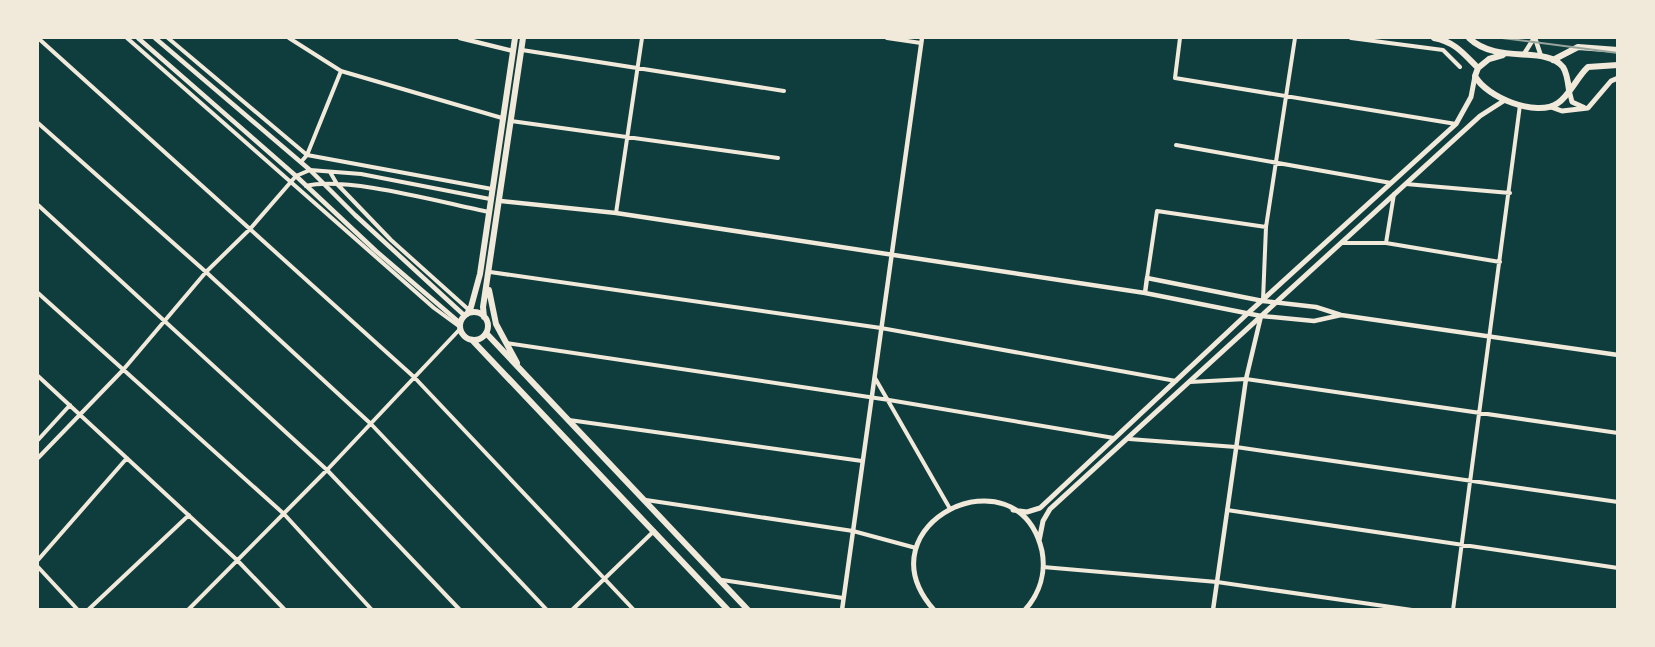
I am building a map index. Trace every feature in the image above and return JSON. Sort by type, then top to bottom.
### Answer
[{"type":"main road","points":[[515,38],[479,280],[460,326],[464,336],[472,340],[729,609]]},
{"type":"main road","points":[[472,340],[480,339],[486,333],[488,324],[483,306],[501,201],[523,38]]},
{"type":"main road","points":[[1434,38],[1454,43],[1478,68]]},
{"type":"main road","points":[[1469,38],[1479,45],[1503,54]]},
{"type":"main road","points":[[1553,60],[1578,47],[1617,51]]},
{"type":"main road","points":[[930,608],[917,579],[917,548],[929,524],[950,507],[981,500],[1027,513],[1040,508],[1247,314],[1456,124],[1472,97],[1478,68],[1489,58],[1503,54],[1524,54],[1553,60],[1566,72],[1574,105],[1588,108]]},
{"type":"main road","points":[[1551,107],[1560,102],[1588,67],[1617,65]]},
{"type":"main road","points":[[1475,76],[1486,91],[1506,100],[1520,104],[1551,107],[1562,111],[1588,108],[1611,81],[1617,78]]},
{"type":"main road","points":[[1025,609],[1039,588],[1043,567],[1039,541],[1043,521],[1050,509],[1129,439],[1394,193],[1480,116],[1506,100]]},
{"type":"main road","points":[[488,284],[494,316],[506,343],[530,381]]},
{"type":"main road","points":[[467,313],[475,312],[484,316]]},
{"type":"main road","points":[[486,333],[748,609]]},
{"type":"main road","points":[[1013,510],[1026,521],[1039,541]]},
{"type":"street","points":[[127,38],[434,308],[460,326]]},
{"type":"street","points":[[138,38],[296,176],[460,326]]},
{"type":"street","points":[[155,38],[301,162],[467,313]]},
{"type":"street","points":[[169,38],[307,155],[492,189]]},
{"type":"street","points":[[289,38],[341,71],[502,118]]},
{"type":"street","points":[[460,38],[513,51]]},
{"type":"street","points":[[616,213],[642,38]]},
{"type":"street","points":[[842,609],[921,40],[887,38]]},
{"type":"street","points":[[1180,38],[1174,78],[1456,124]]},
{"type":"street","points":[[1263,301],[1266,227],[1295,38]]},
{"type":"street","points":[[1352,38],[1443,50],[1460,67]]},
{"type":"street","points":[[1524,54],[1535,38]]},
{"type":"street","points":[[1535,38],[1541,56]]},
{"type":"street","points":[[38,39],[414,377],[634,609]]},
{"type":"street","points":[[521,50],[784,91]]},
{"type":"street","points":[[301,162],[307,155],[341,71]]},
{"type":"street","points":[[1453,609],[1520,104]]},
{"type":"street","points":[[511,120],[778,158]]},
{"type":"street","points":[[38,123],[206,272],[371,424],[548,609]]},
{"type":"street","points":[[1176,145],[1276,160],[1391,183]]},
{"type":"street","points":[[38,458],[123,370],[206,272],[250,229],[296,176],[310,170],[361,174],[490,199]]},
{"type":"street","points":[[330,171],[337,184],[391,240],[467,313]]},
{"type":"street","points":[[305,186],[321,182],[337,184],[489,212]]},
{"type":"street","points":[[1405,184],[1510,193]]},
{"type":"street","points":[[1386,243],[1394,193]]},
{"type":"street","points":[[501,201],[616,213],[1145,292],[1261,316],[1314,321],[1341,315]]},
{"type":"street","points":[[38,205],[327,470],[460,609]]},
{"type":"street","points":[[1145,292],[1156,212],[1266,227]]},
{"type":"street","points":[[1340,243],[1386,243],[1500,262]]},
{"type":"street","points":[[490,272],[881,328],[1177,381]]},
{"type":"street","points":[[1147,278],[1263,301],[1316,307],[1341,315],[1617,355]]},
{"type":"street","points":[[38,293],[284,514],[372,609]]},
{"type":"street","points":[[1213,609],[1246,379],[1261,316]]},
{"type":"street","points":[[188,609],[327,470],[460,326]]},
{"type":"street","points":[[506,343],[872,397],[1114,438]]},
{"type":"street","points":[[38,376],[81,413],[237,560],[285,609]]},
{"type":"street","points":[[874,377],[950,507]]},
{"type":"street","points":[[1190,382],[1246,379],[1617,433]]},
{"type":"street","points":[[38,440],[70,405]]},
{"type":"street","points":[[568,420],[862,461]]},
{"type":"street","points":[[1129,439],[1236,447],[1617,502]]},
{"type":"street","points":[[38,560],[127,458]]},
{"type":"street","points":[[644,500],[853,531],[917,548]]},
{"type":"street","points":[[1227,510],[1617,568]]},
{"type":"street","points":[[88,609],[189,515]]},
{"type":"street","points":[[572,609],[654,531]]},
{"type":"street","points":[[38,567],[78,609]]},
{"type":"street","points":[[1043,567],[1217,582],[1412,609]]},
{"type":"street","points":[[721,580],[843,598]]},
{"type":"railway","points":[[1502,38],[1618,53]]}]
